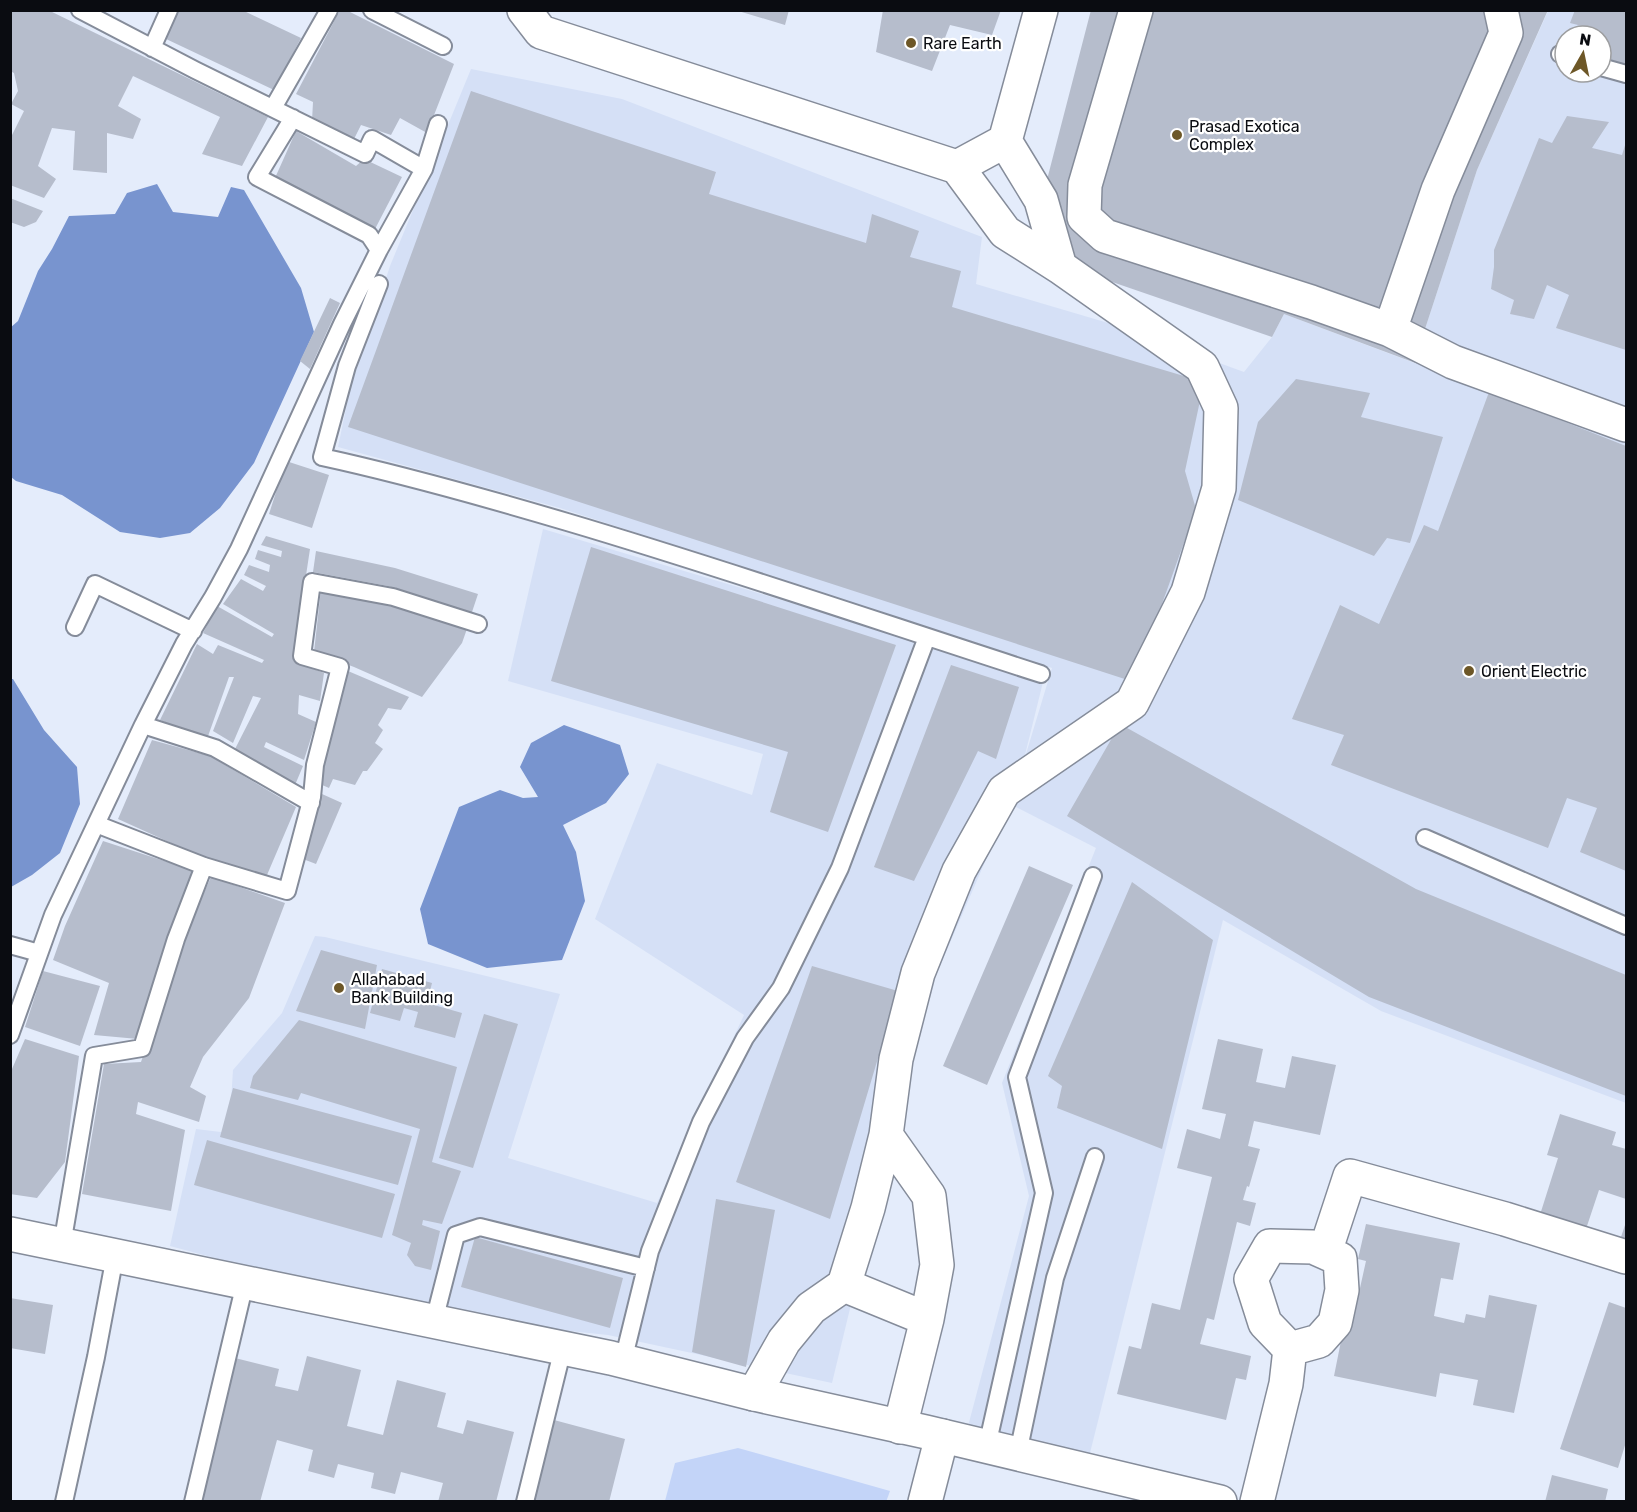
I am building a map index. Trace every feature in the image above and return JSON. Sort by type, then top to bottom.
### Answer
[{"type":"street","points":[[524,10],[541,32],[957,167],[1005,232],[1060,267],[1202,367],[1221,408],[1219,488],[1188,592],[1132,703],[1004,791],[959,871],[918,973],[897,1059],[886,1136],[868,1208],[844,1285],[811,1308],[784,1341],[754,1394]]},
{"type":"street","points":[[957,167],[1005,141],[1041,10]]},
{"type":"street","points":[[1136,10],[1084,184],[1084,217],[1105,237],[1311,302],[1390,330],[1453,362],[1626,425]]},
{"type":"street","points":[[1390,330],[1438,190],[1506,33],[1501,10]]},
{"type":"street","points":[[1005,141],[1041,200],[1060,267]]},
{"type":"street","points":[[886,1136],[929,1196],[937,1265],[927,1319],[900,1427]]},
{"type":"street","points":[[1325,1252],[1350,1176],[1505,1218],[1626,1257]]},
{"type":"street","points":[[10,1234],[623,1361],[754,1394],[1220,1502]]},
{"type":"street","points":[[1270,1246],[1313,1247],[1340,1259],[1342,1290],[1335,1323],[1319,1341],[1290,1349],[1265,1323],[1251,1279],[1270,1246]]},
{"type":"street","points":[[844,1285],[927,1319]]},
{"type":"street","points":[[1257,1502],[1286,1384],[1290,1349]]},
{"type":"street","points":[[925,1502],[942,1436]]},
{"type":"lane","points":[[80,10],[365,153],[372,139],[424,169]]},
{"type":"lane","points":[[152,48],[169,10]]},
{"type":"lane","points":[[273,108],[329,10]]},
{"type":"lane","points":[[372,10],[443,46]]},
{"type":"lane","points":[[293,118],[257,177],[369,235],[379,250]]},
{"type":"lane","points":[[10,1035],[53,915],[184,644],[239,549],[342,324],[379,250],[424,169],[438,124]]},
{"type":"lane","points":[[379,284],[347,366],[322,457],[463,491],[680,555],[1041,674]]},
{"type":"lane","points":[[96,824],[204,866],[287,891],[311,803],[315,765],[340,667],[302,656],[312,582],[393,597],[478,624]]},
{"type":"lane","points":[[75,627],[95,584],[193,631]]},
{"type":"lane","points":[[623,1361],[650,1251],[701,1122],[745,1038],[781,988],[840,868],[927,637]]},
{"type":"lane","points":[[143,725],[215,748],[311,803]]},
{"type":"lane","points":[[1425,838],[1626,926]]},
{"type":"lane","points":[[62,1245],[94,1056],[142,1048],[176,939],[204,866]]},
{"type":"lane","points":[[1003,1450],[1044,1193],[1017,1077],[1093,876]]},
{"type":"lane","points":[[10,945],[39,953]]},
{"type":"lane","points":[[1003,1450],[1055,1278],[1095,1157]]},
{"type":"lane","points":[[436,1323],[435,1317],[456,1235],[480,1227],[646,1268]]},
{"type":"lane","points":[[64,1502],[96,1357],[115,1256]]},
{"type":"lane","points":[[193,1502],[245,1283]]},
{"type":"lane","points":[[525,1502],[563,1348]]},
{"type":"shaded area","points":[[1548,11],[1626,11],[1626,1103],[1381,1011],[1223,920],[1089,1457],[967,1430],[1029,1196],[1002,1083],[1096,848],[1010,804],[924,1003],[832,1383],[608,1335],[435,1317],[170,1246],[196,1129],[229,1133],[233,1070],[282,1013],[315,936],[560,994],[508,1158],[657,1203],[744,1015],[595,919],[657,763],[752,795],[763,754],[508,681],[543,529],[1044,678],[1022,767],[1052,668],[560,508],[338,447],[350,389],[390,266],[471,69],[622,99],[982,237],[976,284],[1115,325],[1244,372],[1272,337],[1284,314],[1417,364],[1425,329],[1477,170]]},
{"type":"shaded area","points":[[738,1448],[890,1491],[886,1502],[665,1501],[675,1463]]},
{"type":"water","points":[[157,184],[173,212],[218,217],[231,187],[244,190],[301,288],[314,332],[254,463],[220,508],[190,533],[160,538],[120,532],[62,495],[16,481],[11,477],[10,328],[18,321],[38,271],[69,216],[115,214],[127,193]]},
{"type":"water","points":[[10,679],[13,679],[44,730],[77,767],[80,804],[60,853],[32,875],[11,887]]},
{"type":"water","points":[[564,725],[620,745],[629,774],[606,803],[563,825],[576,852],[585,901],[562,960],[487,968],[428,944],[420,909],[459,807],[500,790],[523,798],[538,797],[520,767],[531,743]]},
{"type":"building","points":[[10,10],[48,10],[268,117],[242,166],[202,154],[220,117],[133,76],[118,106],[141,119],[133,139],[107,133],[107,173],[73,170],[75,131],[52,128],[38,166],[56,179],[44,198],[10,185],[10,139],[24,111],[11,104],[18,91],[14,73],[10,71]]},
{"type":"building","points":[[174,10],[242,10],[301,38],[274,90],[164,38]]},
{"type":"building","points":[[340,10],[346,10],[454,64],[427,133],[400,118],[391,135],[361,125],[354,139],[312,121],[313,102],[296,94]]},
{"type":"building","points":[[735,10],[789,10],[785,25]]},
{"type":"building","name":"Rare Earth","points":[[883,10],[1001,10],[992,35],[950,25],[932,71],[876,52]]},
{"type":"building","points":[[1091,10],[1548,10],[1477,170],[1425,329],[1418,364],[1284,314],[1272,337],[1028,253]]},
{"type":"building","points":[[1575,10],[1626,10],[1626,65],[1613,60],[1613,24],[1570,23]]},
{"type":"building","points":[[471,91],[716,172],[709,194],[866,243],[872,214],[919,231],[910,257],[961,271],[952,307],[1204,382],[1185,471],[1196,509],[1134,682],[348,427]]},
{"type":"building","points":[[1567,116],[1609,122],[1592,148],[1622,155],[1626,142],[1626,350],[1556,328],[1569,295],[1547,285],[1534,319],[1510,314],[1514,300],[1491,289],[1494,250],[1539,138],[1552,143]]},
{"type":"building","points":[[296,131],[356,166],[364,159],[402,177],[375,229],[275,178]]},
{"type":"building","points":[[10,198],[43,211],[36,222],[24,227],[10,222]]},
{"type":"building","points":[[330,298],[340,303],[310,369],[300,361]]},
{"type":"building","points":[[1296,379],[1370,393],[1361,417],[1443,437],[1410,543],[1387,538],[1374,556],[1238,500],[1258,422]]},
{"type":"building","name":"Orient Electric","points":[[1489,392],[1626,446],[1626,871],[1580,852],[1597,808],[1567,798],[1548,848],[1331,765],[1344,735],[1292,719],[1340,605],[1379,624],[1424,525],[1438,531]]},
{"type":"building","points":[[286,461],[329,475],[312,528],[269,514]]},
{"type":"building","points":[[266,536],[310,549],[293,661],[324,673],[320,701],[299,695],[298,714],[316,722],[304,760],[266,742],[264,747],[303,766],[295,785],[235,749],[261,698],[253,696],[233,743],[213,731],[234,677],[229,677],[207,739],[160,720],[197,644],[213,654],[218,645],[262,663],[264,660],[203,633],[217,606],[272,637],[274,634],[223,604],[241,579],[263,591],[266,586],[244,575],[249,565],[269,572],[270,565],[255,559],[258,550],[281,557],[282,551],[261,545]]},
{"type":"building","points":[[591,547],[896,645],[828,832],[770,812],[788,752],[551,681]]},
{"type":"building","points":[[316,551],[395,568],[478,594],[471,615],[388,586],[313,572]]},
{"type":"building","points":[[321,589],[388,599],[468,626],[462,643],[422,697],[314,652]]},
{"type":"building","points":[[951,665],[1019,687],[996,759],[978,751],[914,881],[874,867]]},
{"type":"building","points":[[348,671],[409,697],[401,710],[388,708],[378,725],[383,730],[375,743],[383,749],[367,771],[363,771],[355,785],[333,779],[329,788],[320,784],[323,762]]},
{"type":"building","points":[[1120,724],[1416,889],[1626,975],[1626,1096],[1369,997],[1067,816]]},
{"type":"building","points":[[152,740],[210,756],[296,807],[267,875],[211,861],[118,819]]},
{"type":"building","points":[[322,794],[342,803],[316,864],[303,859]]},
{"type":"building","points":[[103,841],[192,870],[138,1039],[94,1035],[109,983],[53,960],[65,926]]},
{"type":"building","points":[[1029,866],[1073,885],[987,1085],[943,1066]]},
{"type":"building","points":[[211,877],[285,903],[249,998],[203,1057],[190,1087],[206,1096],[199,1122],[138,1102],[136,1114],[185,1130],[171,1211],[82,1194],[104,1064],[141,1062],[181,944]]},
{"type":"building","points":[[1132,882],[1213,940],[1162,1149],[1057,1108],[1062,1086],[1048,1076]]},
{"type":"building","name":"Allahabad Bank Building","points":[[321,950],[377,965],[365,1029],[296,1011]]},
{"type":"building","points":[[812,966],[898,991],[830,1219],[736,1182]]},
{"type":"building","points":[[382,969],[432,983],[427,1003],[462,1013],[455,1038],[414,1027],[418,1012],[404,1008],[400,1021],[370,1013]]},
{"type":"building","points":[[43,971],[100,986],[80,1046],[25,1027]]},
{"type":"building","points":[[484,1014],[518,1024],[473,1168],[439,1158]]},
{"type":"building","points":[[299,1020],[457,1067],[432,1162],[461,1171],[442,1224],[423,1220],[422,1225],[440,1231],[431,1270],[415,1266],[407,1255],[411,1243],[392,1235],[420,1129],[301,1093],[298,1100],[250,1088],[253,1076]]},
{"type":"building","points":[[25,1039],[79,1056],[65,1162],[37,1198],[10,1194],[10,1076]]},
{"type":"building","points":[[1218,1039],[1263,1049],[1256,1082],[1285,1088],[1292,1056],[1336,1065],[1320,1135],[1254,1121],[1248,1146],[1260,1149],[1243,1200],[1256,1203],[1250,1226],[1237,1222],[1214,1320],[1207,1318],[1200,1344],[1251,1356],[1246,1380],[1236,1378],[1226,1420],[1117,1394],[1129,1346],[1141,1349],[1152,1303],[1180,1310],[1212,1177],[1177,1168],[1187,1129],[1220,1139],[1226,1114],[1202,1109]]},
{"type":"building","points":[[233,1088],[412,1136],[398,1185],[220,1137]]},
{"type":"building","points":[[1560,1114],[1616,1132],[1612,1145],[1626,1149],[1626,1199],[1599,1190],[1584,1235],[1538,1221],[1558,1158],[1547,1155]]},
{"type":"building","points":[[207,1140],[395,1194],[382,1238],[194,1185]]},
{"type":"building","points":[[716,1199],[775,1210],[746,1367],[692,1352]]},
{"type":"building","points":[[1626,1222],[1626,1248],[1618,1246]]},
{"type":"building","points":[[1366,1224],[1460,1243],[1453,1280],[1441,1278],[1434,1316],[1464,1323],[1466,1314],[1485,1318],[1489,1295],[1537,1305],[1514,1413],[1473,1405],[1478,1380],[1440,1373],[1436,1397],[1334,1376],[1350,1296],[1358,1297],[1366,1261],[1358,1259]]},
{"type":"building","points":[[475,1237],[623,1278],[610,1328],[461,1287]]},
{"type":"building","points":[[10,1298],[53,1305],[45,1354],[10,1348]]},
{"type":"building","points":[[1609,1302],[1626,1308],[1626,1442],[1618,1468],[1560,1449]]},
{"type":"building","points":[[307,1356],[361,1370],[347,1426],[383,1435],[397,1380],[446,1393],[437,1427],[463,1434],[467,1420],[514,1432],[496,1502],[438,1502],[443,1483],[401,1472],[395,1494],[371,1488],[374,1473],[338,1464],[334,1478],[308,1471],[313,1450],[277,1440],[260,1502],[198,1502],[235,1358],[279,1369],[275,1386],[298,1391]]},
{"type":"building","points":[[554,1420],[625,1439],[609,1502],[532,1502]]},
{"type":"building","points":[[1552,1475],[1608,1489],[1605,1502],[1545,1502]]},
{"type":"place","name":"Rare Earth","points":[[911,43]]},
{"type":"place","name":"Prasad Exotica Complex","points":[[1177,135]]},
{"type":"place","name":"Orient Electric","points":[[1469,671]]},
{"type":"place","name":"Allahabad Bank Building","points":[[339,988]]}]
